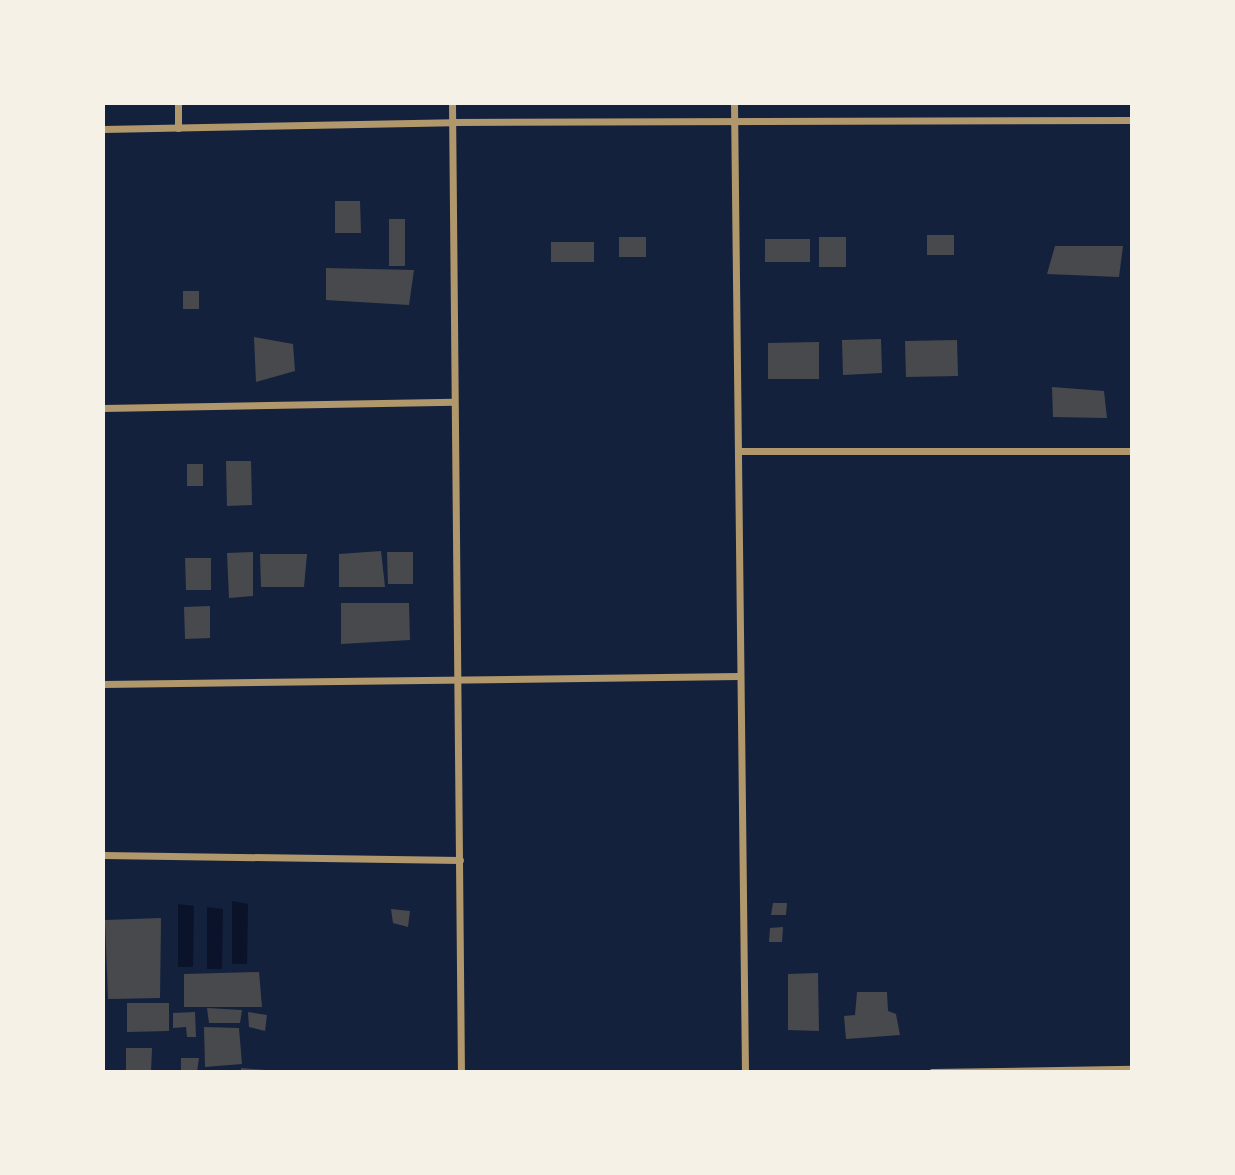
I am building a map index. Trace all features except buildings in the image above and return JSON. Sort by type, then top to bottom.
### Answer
[{"type":"street","points":[[177,128],[178,103]]},
{"type":"street","points":[[452,103],[461,1072]]},
{"type":"street","points":[[734,103],[745,1072]]},
{"type":"street","points":[[103,129],[452,122],[1132,120]]},
{"type":"street","points":[[103,408],[454,402]]},
{"type":"street","points":[[738,451],[1132,451]]},
{"type":"street","points":[[103,684],[739,676]]},
{"type":"street","points":[[103,855],[460,860]]},
{"type":"street","points":[[932,1072],[1132,1069]]},
{"type":"water","points":[[232,901],[248,904],[247,964],[232,964]]},
{"type":"water","points":[[178,904],[194,906],[193,967],[178,967]]},
{"type":"water","points":[[207,907],[223,909],[222,969],[207,969]]}]
